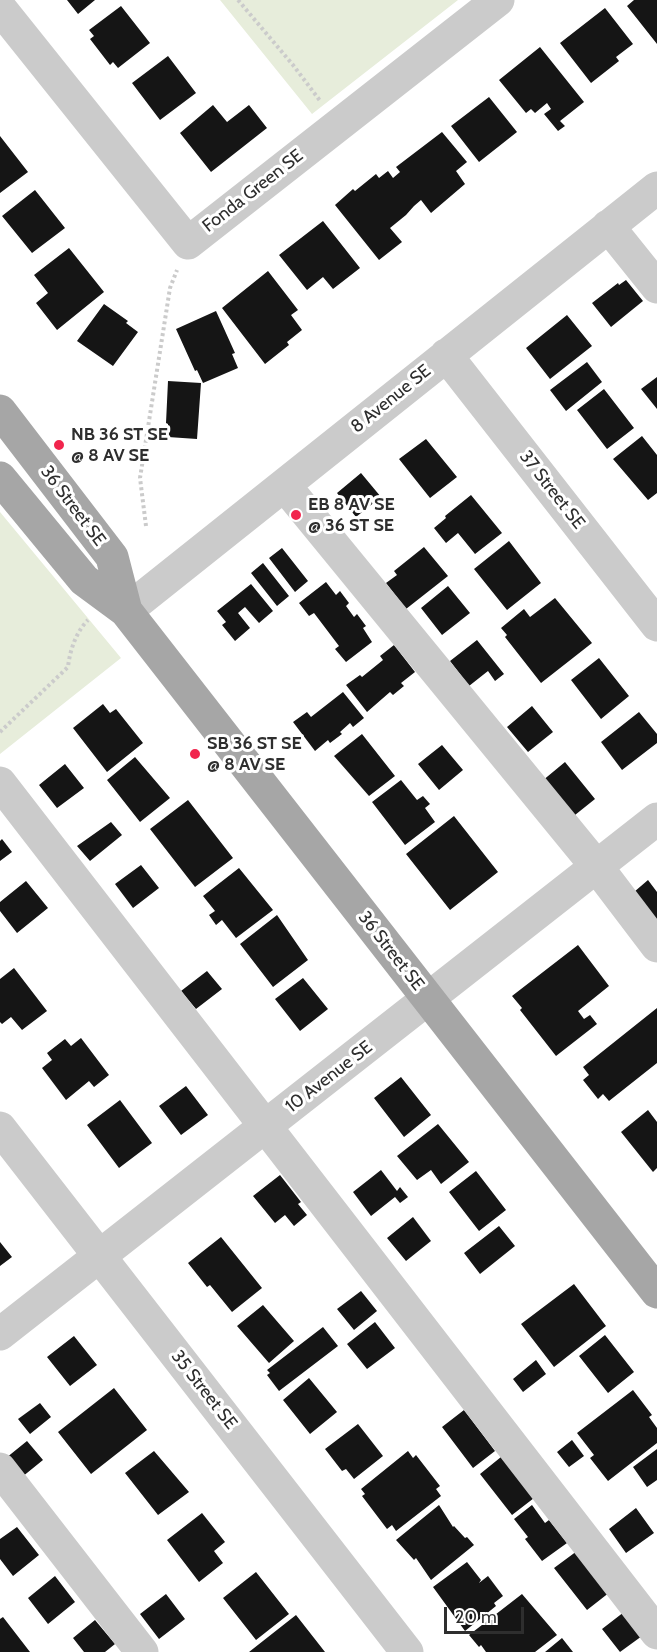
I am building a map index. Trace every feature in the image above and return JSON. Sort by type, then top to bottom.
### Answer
[{"type":"main road","name":"36 Street SE","points":[[0,411],[112,556],[126,611]]},
{"type":"main road","name":"36 Street SE","points":[[0,478],[84,580],[126,611],[657,1292]]},
{"type":"street","name":"Fonda Green SE","points":[[0,8],[188,243],[498,0]]},
{"type":"street","name":"8 Avenue SE","points":[[126,611],[657,188]]},
{"type":"street","points":[[608,226],[657,287]]},
{"type":"street","name":"37 Street SE","points":[[446,354],[657,625]]},
{"type":"street","points":[[285,486],[597,867],[657,946]]},
{"type":"street","points":[[0,783],[657,1633]]},
{"type":"street","name":"10 Avenue SE","points":[[0,1334],[657,819]]},
{"type":"street","name":"35 Street SE","points":[[0,1128],[407,1652]]},
{"type":"street","points":[[0,1469],[142,1652]]},
{"type":"path","points":[[238,0],[294,65],[338,125]]},
{"type":"path","points":[[146,526],[140,478],[170,288],[188,243]]},
{"type":"path","points":[[0,732],[68,667],[70,653],[81,627],[89,619],[126,611]]},
{"type":"green space","points":[[220,0],[458,0],[312,114]]},
{"type":"green space","points":[[0,512],[121,658],[0,754]]},
{"type":"building","points":[[67,0],[95,0],[78,14]]},
{"type":"building","points":[[634,0],[657,0],[657,44],[627,6]]},
{"type":"building","points":[[121,6],[150,43],[118,68],[113,62],[110,65],[90,39],[94,36],[89,30]]},
{"type":"building","points":[[605,8],[633,44],[616,57],[619,61],[591,83],[560,43]]},
{"type":"building","points":[[540,47],[584,102],[560,121],[565,126],[558,131],[544,114],[551,109],[547,103],[535,113],[531,109],[526,113],[499,80]]},
{"type":"building","points":[[168,56],[196,93],[160,120],[132,83]]},
{"type":"building","points":[[489,97],[517,132],[479,162],[451,126]]},
{"type":"building","points":[[213,105],[227,122],[249,105],[267,128],[211,172],[180,133]]},
{"type":"building","points":[[442,132],[467,162],[456,171],[465,184],[431,213],[421,200],[414,206],[390,228],[402,242],[379,260],[335,205],[353,189],[355,191],[376,174],[379,178],[388,171],[393,178],[400,172],[396,167]]},
{"type":"building","points":[[0,136],[28,172],[0,193]]},
{"type":"building","points":[[35,190],[65,228],[32,253],[2,216]]},
{"type":"building","points":[[323,221],[360,268],[333,289],[323,277],[307,290],[279,255]]},
{"type":"building","points":[[69,248],[104,292],[57,330],[36,303],[48,293],[34,275]]},
{"type":"building","points":[[268,271],[298,310],[291,315],[302,330],[287,342],[289,345],[265,364],[222,308]]},
{"type":"building","points":[[626,280],[643,301],[611,327],[592,303],[618,283],[619,285]]},
{"type":"building","points":[[104,304],[128,321],[126,323],[138,332],[113,366],[77,341]]},
{"type":"building","points":[[216,311],[235,353],[232,354],[238,368],[203,383],[176,329]]},
{"type":"building","points":[[567,315],[592,346],[550,379],[526,348]]},
{"type":"building","points":[[587,362],[602,382],[566,411],[550,390]]},
{"type":"building","points":[[657,377],[657,409],[641,389]]},
{"type":"building","points":[[168,381],[201,383],[197,439],[168,437],[168,424],[166,423]]},
{"type":"building","points":[[604,389],[634,428],[607,449],[577,410]]},
{"type":"building","points":[[642,436],[657,455],[657,493],[648,500],[613,459]]},
{"type":"building","points":[[426,439],[457,477],[430,498],[399,459]]},
{"type":"building","points":[[361,473],[381,497],[356,517],[337,493]]},
{"type":"building","points":[[471,495],[502,533],[475,554],[458,533],[446,543],[434,528]]},
{"type":"building","points":[[509,541],[541,583],[507,610],[474,569]]},
{"type":"building","points":[[424,547],[448,576],[406,609],[386,583],[397,575],[394,571]]},
{"type":"building","points":[[282,548],[308,581],[295,592],[269,558]]},
{"type":"building","points":[[263,563],[289,596],[277,606],[251,573]]},
{"type":"building","points":[[326,582],[336,595],[340,591],[349,603],[346,606],[354,617],[357,614],[366,626],[363,628],[372,642],[346,662],[335,649],[339,646],[314,613],[309,616],[299,603]]},
{"type":"building","points":[[251,584],[273,611],[259,623],[245,607],[238,613],[250,628],[235,641],[222,625],[226,622],[217,611]]},
{"type":"building","points":[[448,586],[470,613],[442,635],[421,608]]},
{"type":"building","points":[[555,598],[592,643],[541,683],[505,637],[507,635],[501,628],[524,609],[530,617]]},
{"type":"building","points":[[477,640],[504,674],[495,681],[488,671],[469,686],[450,661]]},
{"type":"building","points":[[394,645],[415,672],[401,683],[404,686],[393,695],[390,692],[367,712],[346,685],[360,675],[362,677],[383,660],[380,656]]},
{"type":"building","points":[[599,658],[629,696],[601,719],[571,680]]},
{"type":"building","points":[[343,692],[364,718],[353,727],[350,723],[340,732],[342,734],[330,743],[328,740],[315,751],[293,722],[307,712],[311,717]]},
{"type":"building","points":[[103,704],[110,713],[116,709],[143,743],[107,772],[73,728]]},
{"type":"building","points":[[532,706],[553,732],[528,752],[507,727]]},
{"type":"building","points":[[639,712],[657,734],[657,743],[622,770],[601,742]]},
{"type":"building","points":[[362,734],[395,776],[369,796],[334,756]]},
{"type":"building","points":[[442,745],[463,770],[439,790],[418,764]]},
{"type":"building","points":[[135,757],[170,798],[140,822],[107,780]]},
{"type":"building","points":[[565,762],[595,799],[565,823],[536,786]]},
{"type":"building","points":[[65,764],[84,788],[57,808],[39,785]]},
{"type":"building","points":[[401,780],[417,800],[423,796],[430,804],[425,808],[435,822],[405,845],[372,802]]},
{"type":"building","points":[[188,800],[233,858],[195,887],[150,829]]},
{"type":"building","points":[[454,816],[498,872],[450,910],[406,854]]},
{"type":"building","points":[[111,822],[122,835],[90,861],[77,846]]},
{"type":"building","points":[[2,839],[12,852],[0,861],[0,841]]},
{"type":"building","points":[[141,865],[159,888],[133,908],[115,884]]},
{"type":"building","points":[[239,868],[273,910],[236,938],[222,920],[216,925],[209,915],[215,911],[203,896]]},
{"type":"building","points":[[648,880],[657,892],[657,936],[627,898]]},
{"type":"building","points":[[26,881],[48,908],[17,933],[0,911],[0,902]]},
{"type":"building","points":[[277,915],[308,960],[273,987],[240,944]]},
{"type":"building","points":[[578,945],[609,986],[578,1011],[584,1019],[590,1015],[597,1024],[556,1056],[520,1010],[522,1008],[512,996]]},
{"type":"building","points":[[14,968],[47,1011],[22,1030],[11,1017],[2,1024],[0,1022],[0,979]]},
{"type":"building","points":[[207,971],[222,989],[196,1009],[181,991]]},
{"type":"building","points":[[303,978],[328,1009],[300,1031],[275,999]]},
{"type":"building","points":[[657,1008],[657,1063],[609,1101],[603,1094],[598,1099],[583,1080],[589,1075],[583,1067]]},
{"type":"building","points":[[81,1038],[109,1075],[94,1087],[89,1081],[66,1100],[42,1068],[52,1060],[47,1053],[65,1039],[71,1046]]},
{"type":"building","points":[[401,1077],[431,1115],[404,1137],[374,1098]]},
{"type":"building","points":[[186,1086],[208,1115],[181,1135],[159,1106]]},
{"type":"building","points":[[120,1100],[152,1143],[119,1168],[87,1125]]},
{"type":"building","points":[[648,1110],[657,1122],[657,1168],[653,1172],[621,1132]]},
{"type":"building","points":[[438,1124],[469,1162],[441,1184],[431,1170],[417,1180],[397,1156]]},
{"type":"building","points":[[381,1170],[397,1191],[400,1187],[408,1197],[400,1203],[395,1197],[371,1216],[353,1192]]},
{"type":"building","points":[[476,1171],[506,1210],[479,1231],[449,1192]]},
{"type":"building","points":[[280,1175],[301,1202],[298,1204],[307,1215],[294,1226],[285,1215],[275,1223],[253,1196]]},
{"type":"building","points":[[413,1217],[431,1241],[406,1261],[387,1238]]},
{"type":"building","points":[[499,1226],[515,1246],[480,1274],[464,1253]]},
{"type":"building","points":[[221,1237],[262,1288],[232,1312],[210,1285],[207,1287],[188,1263]]},
{"type":"building","points":[[0,1242],[12,1257],[0,1266]]},
{"type":"building","points":[[574,1284],[606,1326],[554,1367],[521,1324]]},
{"type":"building","points":[[361,1291],[377,1311],[354,1330],[337,1309]]},
{"type":"building","points":[[263,1305],[294,1341],[269,1363],[237,1326]]},
{"type":"building","points":[[375,1322],[395,1348],[367,1369],[347,1344]]},
{"type":"building","points":[[323,1327],[338,1346],[279,1391],[267,1375],[270,1373],[267,1370]]},
{"type":"building","points":[[605,1335],[634,1372],[608,1393],[579,1356]]},
{"type":"building","points":[[74,1336],[97,1365],[70,1386],[47,1357]]},
{"type":"building","points":[[536,1360],[546,1374],[523,1392],[513,1379]]},
{"type":"building","points":[[309,1378],[337,1412],[310,1434],[283,1400]]},
{"type":"building","points":[[114,1388],[147,1430],[91,1474],[58,1432]]},
{"type":"building","points":[[633,1390],[652,1415],[649,1417],[657,1428],[657,1443],[608,1481],[590,1458],[594,1455],[577,1433]]},
{"type":"building","points":[[40,1403],[51,1417],[30,1434],[18,1419]]},
{"type":"building","points":[[464,1410],[495,1451],[473,1468],[442,1427]]},
{"type":"building","points":[[358,1424],[383,1456],[354,1479],[346,1469],[342,1471],[325,1449]]},
{"type":"building","points":[[572,1440],[584,1456],[569,1467],[557,1452]]},
{"type":"building","points":[[27,1441],[43,1460],[22,1477],[6,1458]]},
{"type":"building","points":[[657,1449],[657,1480],[647,1487],[633,1467]]},
{"type":"building","points":[[154,1451],[189,1492],[158,1515],[125,1473]]},
{"type":"building","points":[[408,1451],[413,1458],[416,1455],[440,1486],[436,1489],[441,1496],[396,1531],[392,1525],[387,1529],[362,1496],[365,1494],[361,1489]]},
{"type":"building","points":[[501,1457],[534,1498],[512,1515],[480,1474]]},
{"type":"building","points":[[439,1505],[453,1527],[474,1545],[431,1580],[416,1558],[414,1560],[396,1540]]},
{"type":"building","points":[[532,1505],[545,1523],[549,1520],[567,1543],[542,1561],[525,1539],[528,1537],[514,1519]]},
{"type":"building","points":[[636,1508],[654,1533],[626,1553],[609,1529]]},
{"type":"building","points":[[202,1513],[225,1542],[214,1551],[223,1563],[199,1582],[167,1540]]},
{"type":"building","points":[[17,1527],[39,1555],[13,1576],[0,1559],[0,1539]]},
{"type":"building","points":[[577,1551],[610,1592],[587,1610],[554,1568]]},
{"type":"building","points":[[467,1562],[481,1580],[479,1583],[488,1576],[503,1596],[494,1603],[496,1606],[465,1631],[433,1587]]},
{"type":"building","points":[[256,1572],[289,1614],[256,1640],[223,1598]]},
{"type":"building","points":[[55,1576],[75,1602],[48,1624],[28,1598]]},
{"type":"building","points":[[166,1594],[185,1619],[159,1639],[140,1614]]},
{"type":"building","points":[[522,1594],[557,1635],[535,1652],[486,1652],[469,1635]]},
{"type":"building","points":[[624,1612],[642,1636],[620,1652],[602,1629]]},
{"type":"building","points":[[296,1615],[325,1652],[249,1652]]},
{"type":"building","points":[[3,1617],[30,1652],[0,1652],[0,1619]]},
{"type":"building","points":[[95,1620],[115,1644],[105,1652],[84,1652],[73,1638]]},
{"type":"building","points":[[562,1638],[573,1652],[545,1652]]},
{"type":"place","name":"NB 36 ST SE @ 8 AV SE","points":[[59,445]]},
{"type":"place","name":"EB 8 AV SE @ 36 ST SE","points":[[296,515]]},
{"type":"place","name":"SB 36 ST SE @ 8 AV SE","points":[[195,754]]}]
